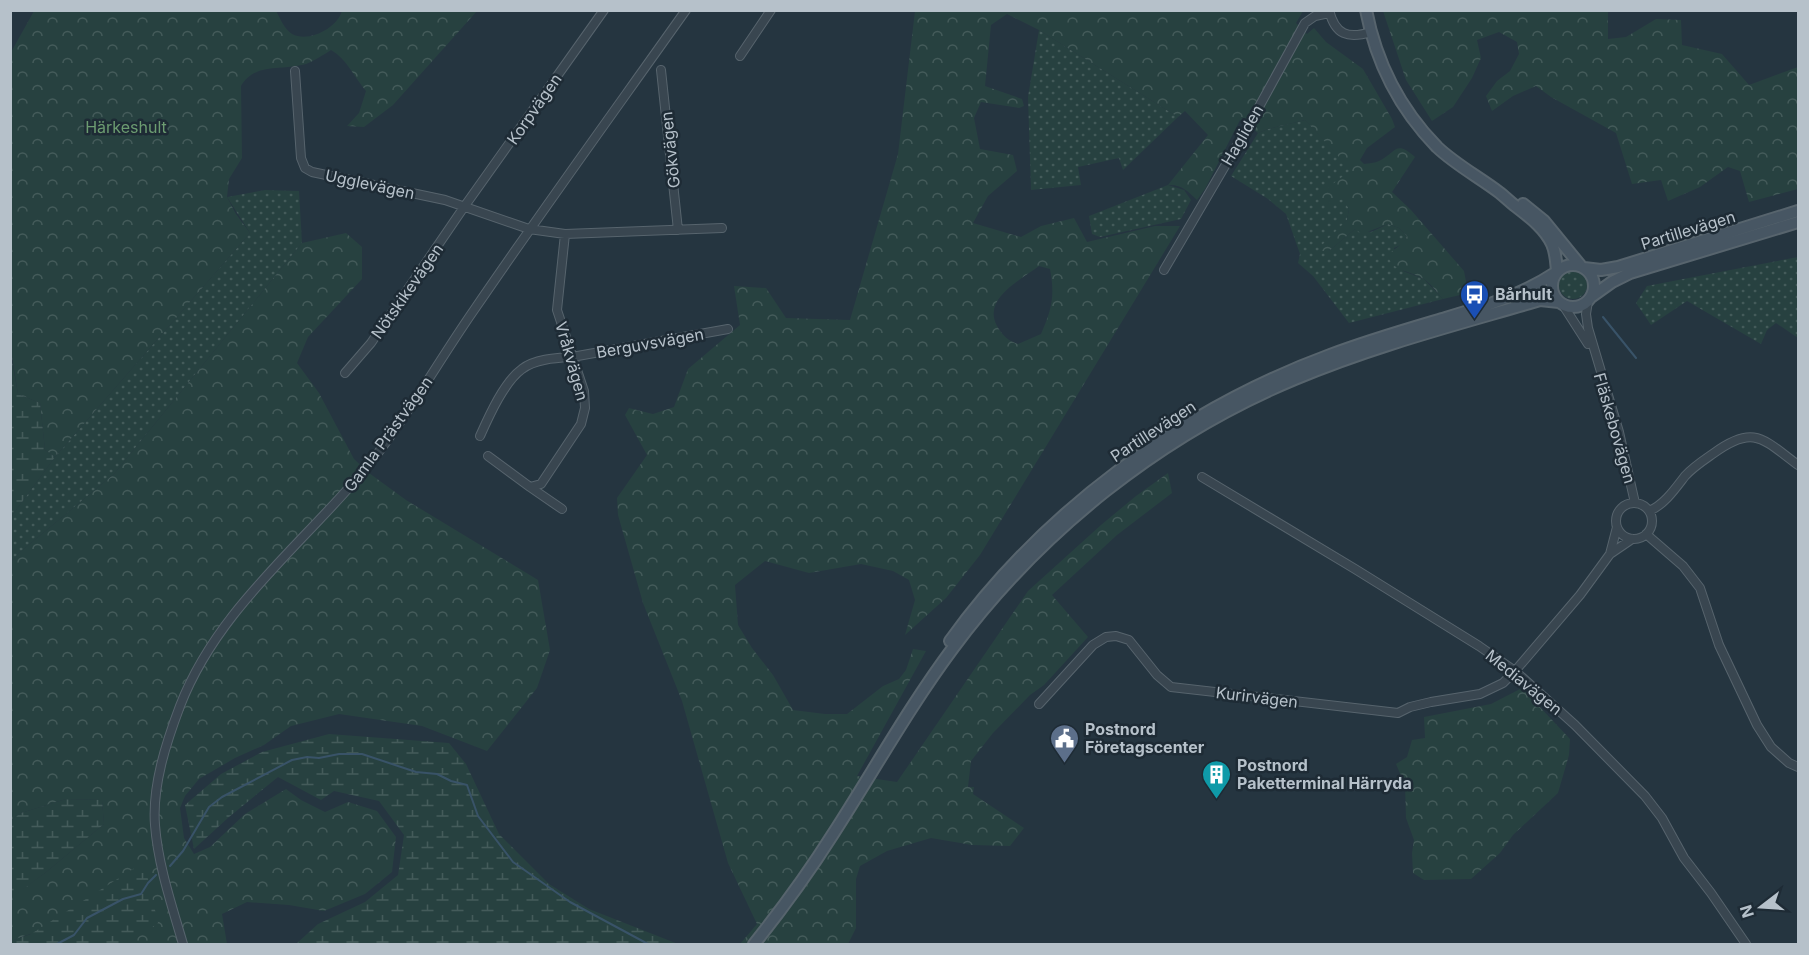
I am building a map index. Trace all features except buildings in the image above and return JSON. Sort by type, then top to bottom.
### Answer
[{"type":"street","name":"Korpvägen","points":[[464,207],[604,10]]},
{"type":"street","name":"Gamla Prästvägen","points":[[183,945],[159,850],[154,809],[155,795],[169,740],[180,706],[193,678],[210,647],[255,587],[317,523],[382,448],[530,229],[686,10]]},
{"type":"street","points":[[740,56],[771,10]]},
{"type":"street","points":[[1366,10],[1386,75],[1415,122],[1438,148],[1501,193],[1531,219],[1551,242],[1556,258],[1556,272],[1551,288],[1561,304],[1579,306],[1590,299],[1594,281],[1582,266],[1534,212],[1501,193]]},
{"type":"street","points":[[1329,12],[1334,26],[1344,34],[1356,36],[1371,32]]},
{"type":"street","name":"Hagliden","points":[[1164,270],[1249,125],[1305,23],[1315,16],[1329,12]]},
{"type":"street","name":"Gökvägen","points":[[661,70],[678,230]]},
{"type":"street","name":"Ugglevägen","points":[[295,71],[301,158],[305,168],[312,172],[445,200],[530,229]]},
{"type":"street","name":"Nötskikevägen","points":[[345,374],[371,343],[464,207]]},
{"type":"street","name":"Partillevägen","points":[[1582,266],[1601,270],[1618,267],[1798,211]]},
{"type":"street","name":"Partillevägen","points":[[1590,299],[1612,282],[1630,273],[1798,222]]},
{"type":"street","points":[[530,229],[565,234],[722,228]]},
{"type":"street","name":"Vråkvägen","points":[[531,487],[541,484],[581,424],[585,408],[584,391],[557,310],[565,234]]},
{"type":"street","points":[[1556,272],[1570,264],[1582,266]]},
{"type":"street","name":"Partillevägen","points":[[878,762],[913,697],[967,617],[1028,549],[1121,469],[1190,423],[1290,371],[1372,340],[1508,298],[1539,284],[1556,272]]},
{"type":"street","name":"Fläskebovägen","points":[[1590,299],[1586,319],[1594,353],[1619,432],[1635,503]]},
{"type":"street","name":"Partillevägen","points":[[754,945],[835,832],[917,699],[953,648],[1034,555],[1125,476],[1159,453],[1249,400],[1332,364],[1540,300],[1561,304]]},
{"type":"street","name":"Fläskebovägen","points":[[1561,304],[1594,353]]},
{"type":"street","name":"Berguvsvägen","points":[[480,436],[490,414],[522,368],[547,359],[572,357],[728,329]]},
{"type":"street","points":[[1649,511],[1661,504],[1696,466],[1730,441],[1740,437],[1758,438],[1798,465]]},
{"type":"street","points":[[488,456],[562,509]]},
{"type":"street","name":"Mediavägen","points":[[1202,477],[1355,569],[1515,671],[1575,725],[1645,796],[1662,818],[1684,858],[1746,945]]},
{"type":"street","points":[[1515,671],[1580,595],[1610,554],[1632,539],[1647,534],[1652,522],[1649,511],[1643,505],[1635,503],[1625,505],[1618,512],[1617,527],[1610,554]]},
{"type":"street","points":[[1617,527],[1622,535],[1632,539]]},
{"type":"street","points":[[1647,534],[1683,566],[1700,588],[1719,645],[1757,725],[1771,747],[1789,763],[1798,767]]},
{"type":"street","name":"Kurirvägen","points":[[1039,704],[1092,645],[1106,637],[1116,636],[1129,640],[1157,675],[1171,687],[1352,709],[1398,713],[1410,707],[1431,702],[1480,694],[1496,688],[1515,671]]},
{"type":"green space","name":"Härkeshult","points":[[34,11],[276,11],[289,32],[306,37],[328,28],[342,11],[477,11],[393,105],[364,127],[347,126],[359,113],[366,91],[346,63],[331,50],[306,64],[261,70],[247,78],[241,86],[242,158],[229,179],[227,197],[250,233],[55,457],[45,450],[40,403],[18,394],[11,350],[10,54]]},
{"type":"green space","points":[[915,11],[1303,11],[1296,23],[1307,34],[1314,28],[1326,42],[1363,69],[1392,119],[1395,127],[1367,148],[1360,160],[1364,164],[1377,162],[1399,148],[1415,157],[1392,192],[1411,210],[1464,271],[1467,287],[1460,295],[1443,299],[1425,280],[1393,264],[1388,255],[1407,236],[1399,228],[1388,224],[1362,234],[1355,229],[1329,251],[1320,251],[1319,248],[1347,220],[1349,209],[1343,199],[1325,204],[1320,199],[1321,193],[1351,170],[1305,120],[1258,133],[1240,120],[1205,189],[1197,200],[1181,187],[1168,185],[1208,135],[1185,111],[1178,117],[1039,30],[1007,14],[991,25],[985,86],[1022,99],[1024,106],[1019,108],[981,102],[974,118],[980,149],[1013,155],[1017,171],[988,196],[973,223],[1021,237],[1041,226],[1074,218],[1087,242],[1155,226],[1180,226],[980,555],[946,598],[905,635],[915,600],[909,580],[893,571],[861,564],[809,573],[765,561],[735,585],[738,625],[773,675],[793,710],[847,714],[883,686],[899,679],[906,670],[913,649],[926,651],[857,776],[897,782],[1028,591],[1101,525],[1168,473],[1172,493],[1117,535],[1052,595],[1088,637],[1044,685],[1030,695],[993,733],[971,761],[968,787],[974,787],[973,794],[1024,828],[1010,846],[972,845],[931,838],[887,851],[860,866],[856,879],[856,928],[848,944],[740,944],[757,924],[728,863],[682,701],[643,603],[618,515],[617,498],[647,455],[625,415],[629,408],[653,414],[674,407],[688,369],[740,325],[734,286],[766,288],[786,318],[850,320],[898,154]],"holes":[[[1039,266],[1050,269],[1052,302],[1041,334],[1018,344],[1011,341],[999,329],[994,316],[999,298]]]},
{"type":"green space","points":[[1383,11],[1608,11],[1608,39],[1626,37],[1656,19],[1681,20],[1682,45],[1722,54],[1749,85],[1798,67],[1798,189],[1749,202],[1740,171],[1728,167],[1700,187],[1668,201],[1661,180],[1632,184],[1616,133],[1551,97],[1536,86],[1513,96],[1492,111],[1486,96],[1497,81],[1510,71],[1519,54],[1517,42],[1499,32],[1477,40],[1481,58],[1472,78],[1453,107],[1432,121],[1406,80]]},
{"type":"green space","points":[[1039,30],[1178,117],[1123,170],[1119,158],[1078,167],[1081,185],[1031,190],[1028,97]]},
{"type":"green space","points":[[1305,120],[1352,170],[1341,180],[1343,198],[1349,209],[1347,220],[1320,251],[1329,251],[1355,229],[1371,232],[1388,224],[1399,228],[1407,236],[1403,244],[1394,248],[1403,271],[1424,279],[1443,299],[1349,323],[1313,276],[1298,263],[1300,254],[1286,214],[1268,199],[1231,176],[1258,133]]},
{"type":"green space","points":[[1168,185],[1184,190],[1191,200],[1181,219],[1100,237],[1092,234],[1089,216]]},
{"type":"green space","points":[[265,190],[299,191],[302,243],[114,474],[11,562],[11,517],[55,457],[250,233],[227,197]]},
{"type":"green space","points":[[346,233],[362,247],[362,279],[308,337],[297,363],[319,393],[354,459],[369,473],[406,500],[538,580],[550,650],[537,688],[487,751],[422,726],[339,714],[291,726],[264,745],[235,758],[199,779],[185,796],[180,808],[184,838],[194,854],[210,847],[245,814],[286,789],[301,800],[325,812],[348,802],[377,811],[396,837],[392,872],[365,894],[324,911],[289,905],[247,902],[222,914],[227,944],[128,944],[158,922],[30,934],[11,941],[10,898],[45,873],[104,824],[102,800],[66,799],[21,813],[11,820],[11,562],[114,474],[302,243]]},
{"type":"green space","points":[[1798,257],[1798,338],[1776,323],[1767,330],[1761,344],[1687,301],[1651,325],[1636,303],[1647,286]]},
{"type":"green space","points":[[1573,271],[1583,275],[1587,285],[1583,295],[1573,299],[1563,295],[1559,285],[1563,275]]},
{"type":"green space","points":[[10,350],[18,394],[40,403],[45,450],[55,457],[11,517]]},
{"type":"green space","points":[[1522,688],[1570,739],[1569,755],[1558,793],[1513,835],[1500,853],[1471,879],[1424,880],[1413,873],[1414,840],[1406,818],[1405,785],[1396,764],[1407,757],[1412,740],[1425,738],[1424,717],[1491,704]]},
{"type":"green space","points":[[329,734],[449,743],[466,764],[499,834],[549,884],[589,909],[678,944],[296,944],[318,924],[365,902],[398,875],[404,835],[379,801],[334,791],[321,800],[278,777],[194,849],[185,805],[221,774],[262,752]]},
{"type":"green space","points":[[66,799],[102,800],[104,824],[11,898],[11,820],[21,813]]},
{"type":"green space","points":[[144,862],[158,923],[128,944],[11,944],[11,941],[31,934]]},
{"type":"waterway","points":[[1603,317],[1636,358]]},
{"type":"waterway","points":[[170,866],[183,851],[209,807],[222,797],[292,760],[339,754],[362,754],[416,772],[437,774],[467,785],[478,816],[513,862],[570,902],[648,944]]},
{"type":"waterway","points":[[57,944],[74,935],[87,918],[123,899],[141,894],[156,875]]},
{"type":"place","name":"Bårhult","points":[[1474,320]]},
{"type":"place","name":"Postnord Företagscenter","points":[[1064,764]]},
{"type":"place","name":"Postnord Paketterminal Härryda","points":[[1216,800]]}]
